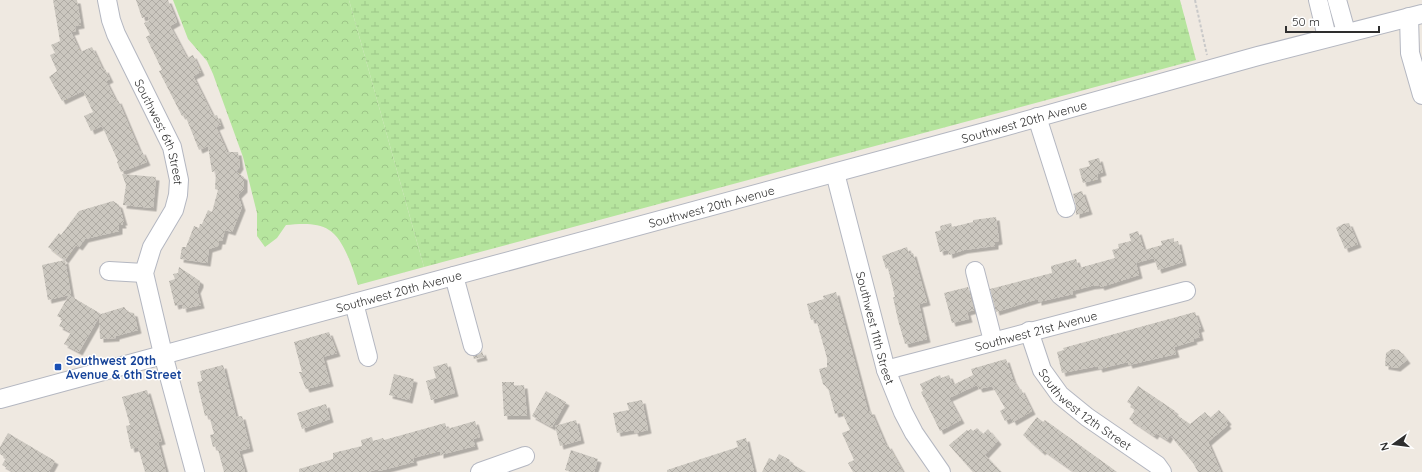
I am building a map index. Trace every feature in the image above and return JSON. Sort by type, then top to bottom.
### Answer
[{"type":"street","name":"Southwest 6th Street","points":[[107,0],[111,20],[116,34],[172,147],[180,180],[174,210],[152,247],[144,273]]},
{"type":"street","points":[[1318,0],[1327,38]]},
{"type":"street","points":[[1337,0],[1346,32]]},
{"type":"street","points":[[1419,15],[1410,53],[1422,95]]},
{"type":"street","name":"Southwest 20th Avenue","points":[[0,399],[835,173],[1346,32],[1419,15]]},
{"type":"street","points":[[1037,117],[1066,208]]},
{"type":"street","name":"Southwest 11th Street","points":[[835,173],[886,370],[903,412],[914,433],[941,472]]},
{"type":"street","points":[[109,271],[144,273],[163,354],[195,472]]},
{"type":"street","points":[[975,271],[993,341]]},
{"type":"street","points":[[454,276],[473,346]]},
{"type":"street","name":"Southwest 21st Avenue","points":[[886,370],[1029,331],[1186,291]]},
{"type":"street","points":[[354,303],[368,357]]},
{"type":"street","name":"Southwest 12th Street","points":[[1029,331],[1042,370],[1060,395],[1088,417],[1157,465],[1162,472]]},
{"type":"street","points":[[480,472],[525,456]]},
{"type":"path","points":[[1195,0],[1204,43]]},
{"type":"green space","points":[[173,0],[349,0],[424,267],[358,285],[347,255],[339,240],[334,234],[324,227],[314,225],[286,225],[277,238],[265,247],[257,236],[257,213],[243,157],[213,74],[207,61],[188,39]]},
{"type":"green space","points":[[349,0],[1180,0],[1196,60],[424,267]]},
{"type":"building","points":[[53,0],[77,0],[81,25],[75,26],[76,31],[71,32],[80,52],[92,47],[103,70],[105,69],[110,79],[106,81],[116,101],[118,100],[140,152],[142,151],[147,162],[121,172],[117,162],[118,161],[102,126],[91,131],[84,116],[93,112],[83,91],[62,101],[49,77],[57,71],[50,55],[55,53],[51,45],[60,41]]},
{"type":"building","points":[[136,0],[168,0],[177,22],[170,26],[187,58],[193,55],[201,72],[193,76],[213,116],[217,115],[221,125],[216,127],[227,152],[238,152],[240,166],[236,172],[244,177],[244,189],[238,195],[242,207],[232,232],[225,230],[222,241],[219,241],[218,246],[209,249],[207,263],[180,259],[182,247],[186,247],[194,226],[199,228],[208,210],[212,212],[218,190],[215,189],[216,171],[212,172],[208,146],[199,150],[185,115],[182,116],[159,71],[162,70],[146,37],[150,35],[144,23],[149,21],[148,16],[142,18]]},
{"type":"building","points":[[1099,158],[1103,172],[1097,174],[1098,179],[1083,183],[1079,169],[1090,166],[1088,161]]},
{"type":"building","points":[[122,174],[156,177],[153,208],[123,205],[126,185]]},
{"type":"building","points":[[1082,191],[1089,211],[1076,215],[1076,205],[1073,194]]},
{"type":"building","points":[[113,201],[119,205],[124,222],[122,222],[123,225],[119,225],[119,231],[85,239],[79,247],[76,245],[65,260],[48,247],[59,233],[61,235],[79,211]]},
{"type":"building","points":[[996,217],[999,241],[995,242],[995,246],[964,250],[949,255],[948,250],[940,252],[935,232],[941,230],[940,226],[951,223],[952,227],[973,222],[973,220]]},
{"type":"building","points":[[1349,223],[1358,244],[1345,249],[1336,228],[1343,224]]},
{"type":"building","points":[[1138,231],[1144,250],[1162,245],[1161,241],[1174,238],[1174,242],[1178,241],[1183,262],[1158,270],[1154,258],[1136,263],[1139,275],[1101,287],[1100,285],[1091,286],[1072,291],[1073,294],[1038,302],[1038,299],[996,312],[990,289],[1052,273],[1051,266],[1076,259],[1079,268],[1115,258],[1112,250],[1119,248],[1118,244],[1131,241],[1129,234]]},
{"type":"building","points":[[907,247],[909,254],[913,253],[927,302],[919,304],[927,339],[905,344],[898,320],[893,297],[895,297],[888,268],[886,269],[882,256]]},
{"type":"building","points":[[65,260],[71,295],[48,300],[42,265]]},
{"type":"building","points":[[179,267],[200,281],[197,290],[201,305],[183,309],[182,304],[175,306],[169,281],[175,279],[173,274],[178,273]]},
{"type":"building","points":[[968,287],[974,310],[967,312],[969,319],[952,323],[944,293]]},
{"type":"building","points":[[836,292],[868,411],[871,411],[886,446],[888,445],[903,472],[853,472],[848,463],[854,460],[842,433],[850,430],[842,412],[835,414],[828,388],[823,384],[819,369],[827,367],[827,358],[816,319],[811,320],[807,304],[824,299],[823,296]]},
{"type":"building","points":[[69,295],[101,314],[124,307],[128,312],[134,313],[138,330],[116,336],[116,338],[100,339],[99,317],[79,352],[64,344],[71,332],[59,326],[63,319],[57,316]]},
{"type":"building","points":[[1195,312],[1201,328],[1198,329],[1200,337],[1193,339],[1194,341],[1174,347],[1176,354],[1129,365],[1128,362],[1099,369],[1098,366],[1062,373],[1057,352],[1064,350],[1063,348]]},
{"type":"building","points":[[329,332],[337,353],[323,357],[330,383],[306,389],[299,372],[302,372],[294,342]]},
{"type":"building","points":[[1392,349],[1399,350],[1407,360],[1397,368],[1385,366],[1386,353]]},
{"type":"building","points":[[482,351],[484,357],[474,359],[473,356],[480,354]]},
{"type":"building","points":[[1006,359],[1013,380],[1019,390],[1021,389],[1032,411],[1013,422],[1011,418],[1005,421],[1000,411],[1005,408],[992,386],[979,389],[977,385],[949,398],[961,420],[940,431],[921,392],[923,391],[920,384],[940,375],[941,378],[949,375],[953,385],[973,375],[971,369]]},
{"type":"building","points":[[447,363],[455,393],[431,400],[426,381],[436,378],[433,367]]},
{"type":"building","points":[[223,365],[236,417],[242,416],[250,448],[239,451],[245,472],[224,472],[217,446],[213,447],[210,435],[214,434],[209,415],[205,416],[197,382],[202,381],[200,371]]},
{"type":"building","points":[[394,374],[414,379],[409,400],[389,395]]},
{"type":"building","points":[[502,382],[514,382],[514,386],[524,385],[527,416],[504,416]]},
{"type":"building","points":[[1138,386],[1175,411],[1174,413],[1190,424],[1205,412],[1210,418],[1219,410],[1228,421],[1226,423],[1228,425],[1208,442],[1221,472],[1198,472],[1193,463],[1170,435],[1167,440],[1156,433],[1154,436],[1129,419],[1135,410],[1130,407],[1132,405],[1127,402]]},
{"type":"building","points":[[147,390],[162,441],[158,442],[166,472],[145,472],[138,447],[131,449],[126,426],[130,425],[122,397]]},
{"type":"building","points":[[546,391],[566,402],[552,427],[532,416]]},
{"type":"building","points":[[642,400],[648,430],[635,433],[634,430],[617,433],[613,413],[629,410],[627,403]]},
{"type":"building","points":[[326,404],[330,419],[302,429],[297,413]]},
{"type":"building","points":[[1037,417],[1043,422],[1045,420],[1117,472],[1074,472],[1043,450],[1042,452],[1023,435]]},
{"type":"building","points":[[576,420],[581,440],[560,446],[555,426]]},
{"type":"building","points":[[475,421],[480,437],[473,439],[475,446],[440,455],[440,451],[413,458],[414,462],[379,471],[378,469],[368,472],[299,472],[299,469],[333,459],[333,453],[362,446],[361,440],[372,437],[373,441],[383,438],[384,440],[445,423],[447,429]]},
{"type":"building","points":[[977,428],[983,434],[988,429],[998,441],[985,455],[1001,472],[973,472],[949,445],[967,430],[968,431],[971,429],[973,431]]},
{"type":"building","points":[[8,433],[55,461],[49,472],[14,472],[2,465],[6,458],[0,454],[0,447]]},
{"type":"building","points":[[746,438],[754,472],[667,472],[667,470],[738,447],[736,441]]},
{"type":"building","points":[[571,450],[598,459],[594,472],[572,472],[565,470]]},
{"type":"building","points":[[779,454],[806,472],[762,472],[769,458],[775,461]]},
{"type":"place","name":"Southwest 20th Avenue & 6th Street","points":[[58,367]]}]
